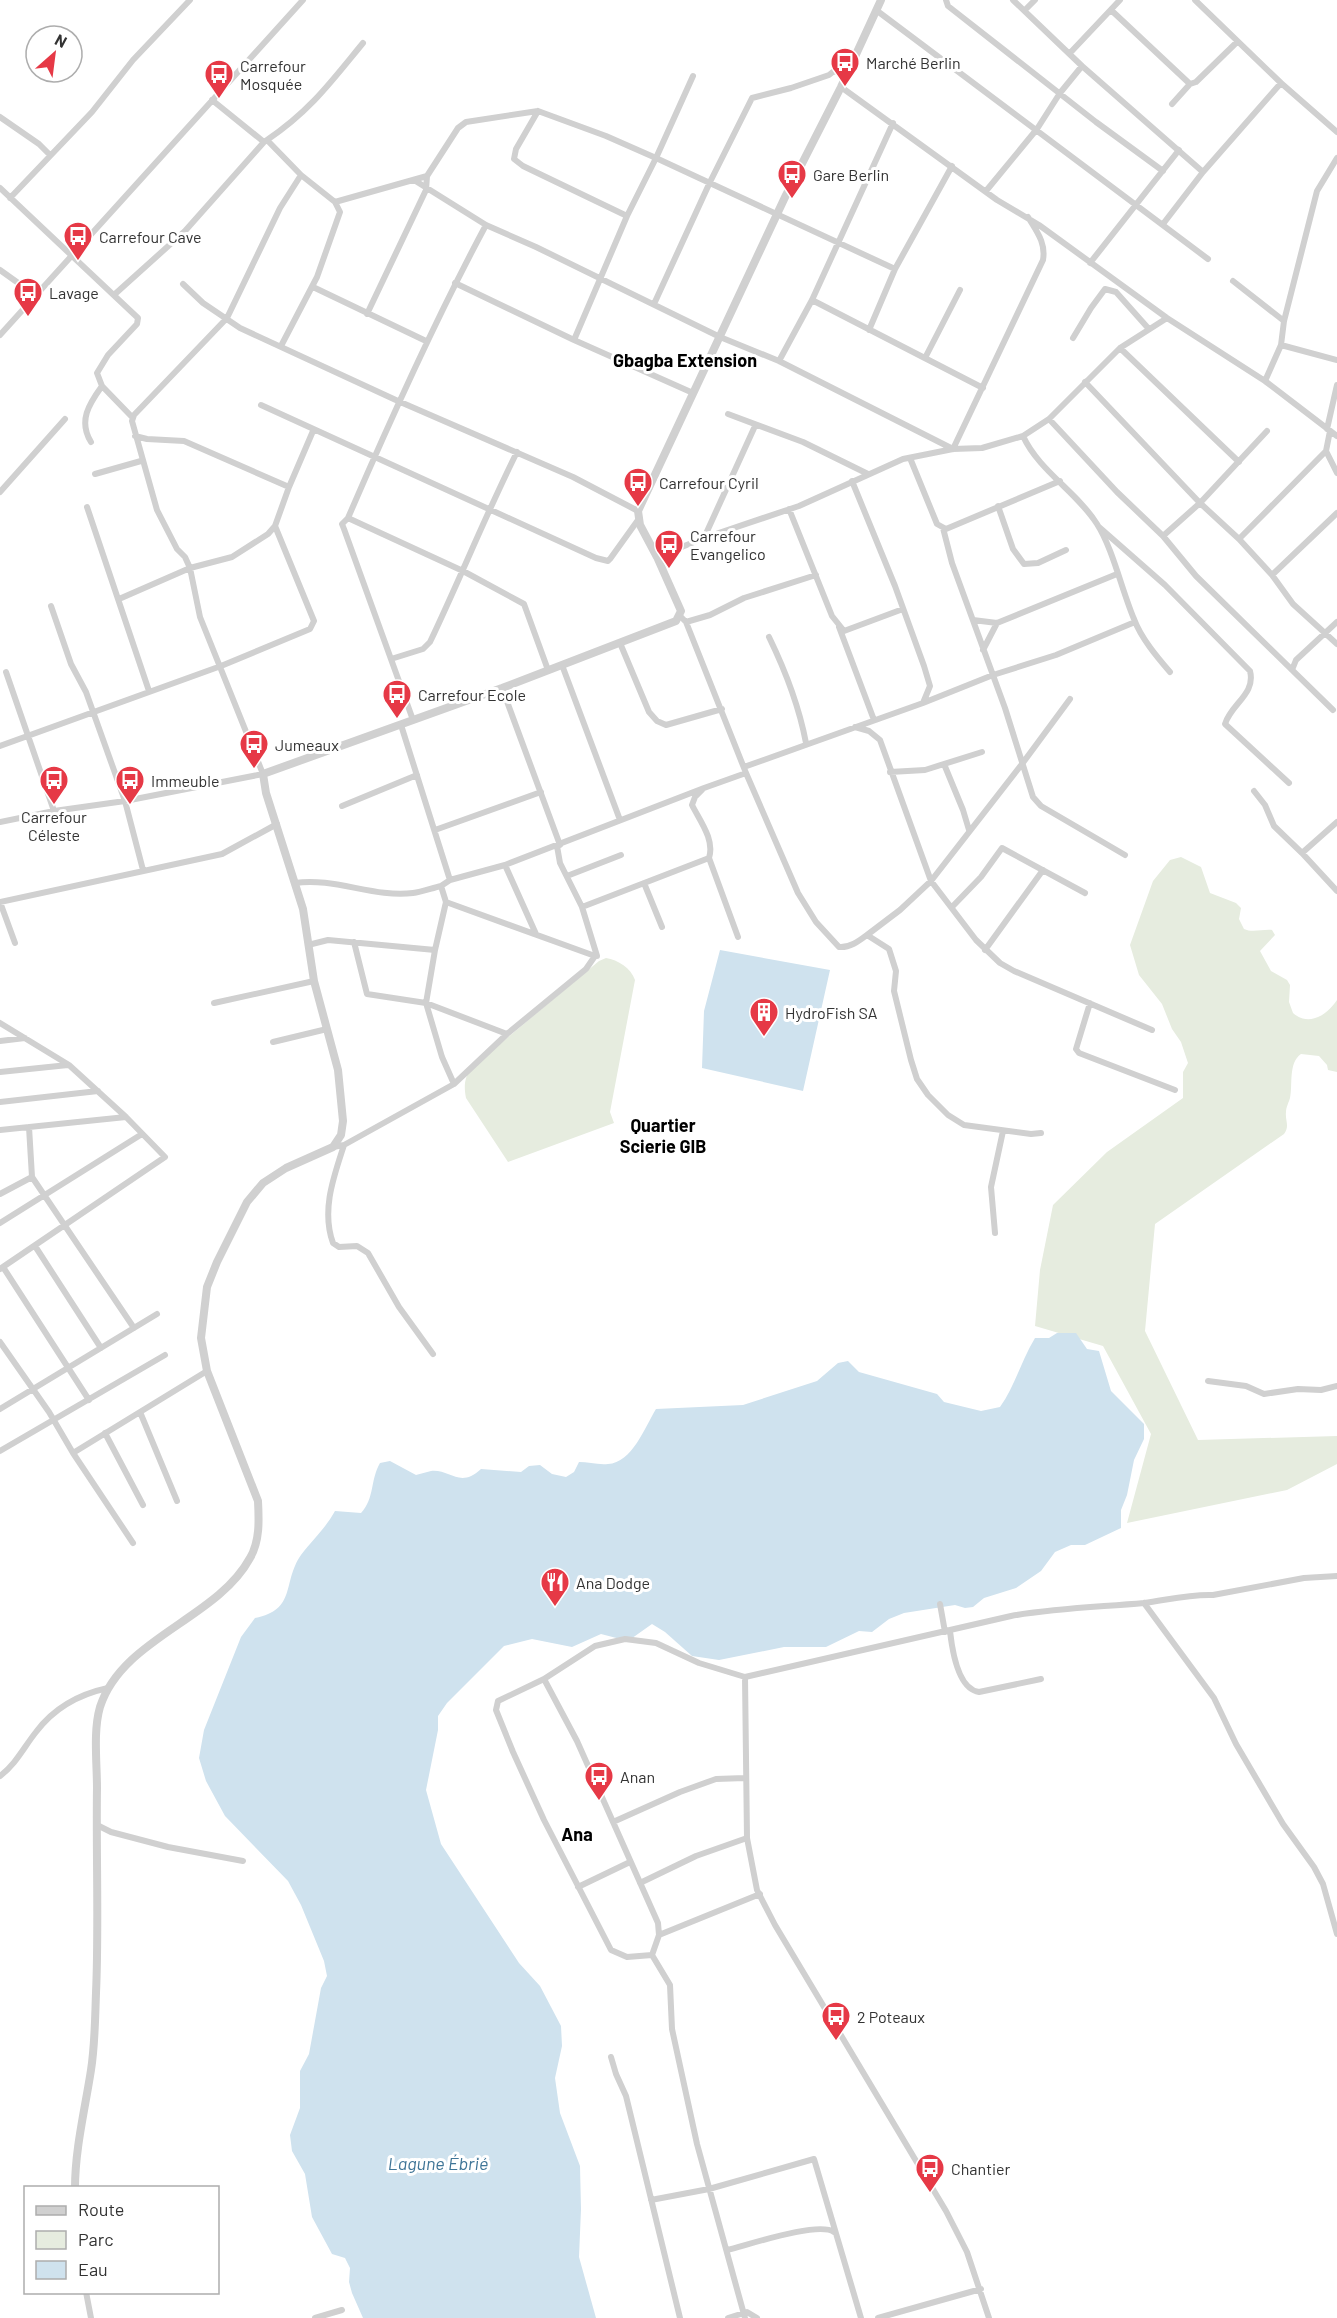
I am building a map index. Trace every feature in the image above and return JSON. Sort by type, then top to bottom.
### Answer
[{"type":"street","points":[[10,198],[92,112],[133,60],[190,0]]},
{"type":"street","points":[[0,335],[303,0]]},
{"type":"street","points":[[261,405],[488,510],[596,558],[608,561],[638,516],[693,393],[778,213],[841,87],[880,0]]},
{"type":"street","points":[[946,0],[948,6],[1163,171]]},
{"type":"street","points":[[1012,0],[1070,52],[1082,66],[1203,172]]},
{"type":"street","points":[[1025,10],[1035,0]]},
{"type":"street","points":[[1070,52],[1120,0]]},
{"type":"street","points":[[1195,0],[1281,83],[1337,132]]},
{"type":"street","points":[[876,10],[1208,259]]},
{"type":"street","points":[[1111,10],[1190,84]]},
{"type":"street","points":[[1172,104],[1190,84],[1196,82],[1238,42]]},
{"type":"street","points":[[115,294],[185,231],[265,141],[297,119],[319,98],[363,43]]},
{"type":"street","points":[[986,191],[1037,129],[1060,93],[1082,66]]},
{"type":"street","points":[[654,304],[710,182],[752,98],[791,88],[829,75],[834,70],[846,75]]},
{"type":"street","points":[[574,340],[627,216],[693,76]]},
{"type":"street","points":[[1163,224],[1203,172],[1281,83]]},
{"type":"street","points":[[841,87],[997,200],[1028,217],[1167,318],[1265,381],[1337,436]]},
{"type":"street","points":[[212,100],[265,141],[335,202],[339,216],[313,287],[281,346]]},
{"type":"street","points":[[538,111],[516,150],[514,159],[523,166],[627,216]]},
{"type":"street","points":[[367,314],[426,189],[427,176],[458,128],[465,122],[538,111],[606,136],[656,158],[895,269]]},
{"type":"street","points":[[0,117],[39,144],[50,155]]},
{"type":"street","points":[[779,361],[812,300],[893,123]]},
{"type":"street","points":[[1090,263],[1179,150]]},
{"type":"street","points":[[1265,381],[1281,345],[1284,321],[1317,191],[1337,158]]},
{"type":"street","points":[[869,330],[895,269],[952,166]]},
{"type":"street","points":[[132,417],[227,318],[280,208],[302,175]]},
{"type":"street","points":[[335,202],[427,176]]},
{"type":"street","points":[[414,180],[486,225],[720,337],[779,361],[953,449]]},
{"type":"street","points":[[0,188],[132,310],[139,321],[99,368],[97,374],[102,386],[132,417],[141,461],[157,510],[177,549],[185,557],[190,568],[200,617],[263,774],[266,793],[303,909],[314,981],[342,1093],[341,1135],[333,1146]]},
{"type":"street","points":[[953,449],[1043,260],[1045,249],[1028,217]]},
{"type":"street","points":[[413,720],[342,524],[348,518],[426,341],[486,225]]},
{"type":"street","points":[[0,270],[35,295]]},
{"type":"street","points":[[1233,281],[1284,321]]},
{"type":"street","points":[[455,283],[574,340],[693,393]]},
{"type":"street","points":[[183,284],[203,303],[240,328],[398,401],[573,477],[638,516],[681,611],[745,770],[798,893],[816,922],[839,947],[845,948],[858,942],[900,910],[931,881],[1070,699]]},
{"type":"street","points":[[313,287],[426,341]]},
{"type":"street","points":[[1073,338],[1091,308],[1106,289],[1116,292],[1148,328]]},
{"type":"street","points":[[925,358],[960,290]]},
{"type":"street","points":[[812,300],[983,388]]},
{"type":"street","points":[[657,557],[789,509],[889,464],[953,449],[982,448],[1023,436],[1049,419],[1120,348],[1167,318]]},
{"type":"street","points":[[1281,345],[1337,360]]},
{"type":"street","points":[[1120,348],[1239,462]]},
{"type":"street","points":[[1085,382],[1200,503],[1239,539],[1272,575],[1293,604],[1337,644]]},
{"type":"street","points":[[1337,385],[1326,450],[1337,473]]},
{"type":"street","points":[[91,441],[84,421],[88,408],[102,386]]},
{"type":"street","points":[[728,414],[803,442],[868,474]]},
{"type":"street","points":[[0,492],[65,419]]},
{"type":"street","points":[[1049,419],[1117,492],[1163,536],[1196,576],[1333,710]]},
{"type":"street","points":[[704,538],[755,426]]},
{"type":"street","points":[[119,598],[190,568],[232,557],[247,549],[275,526],[313,431]]},
{"type":"street","points":[[1163,536],[1200,503],[1267,431]]},
{"type":"street","points":[[135,436],[184,441],[289,487]]},
{"type":"street","points":[[1023,436],[1032,451],[1088,510],[1099,527],[1135,622],[1155,655],[1170,672]]},
{"type":"street","points":[[1239,539],[1326,450]]},
{"type":"street","points":[[391,660],[423,649],[430,642],[488,510],[517,452]]},
{"type":"street","points":[[910,458],[937,524],[948,529],[1060,481]]},
{"type":"street","points":[[95,474],[141,461]]},
{"type":"street","points":[[852,481],[903,609],[930,686],[923,703]]},
{"type":"street","points":[[998,506],[1013,549],[1024,564],[1038,563],[1066,550]]},
{"type":"street","points":[[87,507],[149,690]]},
{"type":"street","points":[[789,509],[832,616],[839,627],[874,720]]},
{"type":"street","points":[[1272,575],[1336,517]]},
{"type":"street","points":[[348,518],[463,571],[524,604],[548,670]]},
{"type":"street","points":[[0,747],[149,690],[221,666],[310,629],[314,621],[275,526]]},
{"type":"street","points":[[1099,527],[1164,585],[1250,671],[1252,680],[1250,689],[1225,724],[1289,783]]},
{"type":"street","points":[[943,528],[947,548],[993,675],[1033,797],[1041,806],[1125,855]]},
{"type":"street","points":[[973,620],[997,623],[1117,573]]},
{"type":"street","points":[[0,822],[263,774],[502,688],[683,619],[710,615],[744,598],[816,575]]},
{"type":"street","points":[[51,606],[124,801],[143,870]]},
{"type":"street","points":[[839,627],[844,631],[854,629],[903,609]]},
{"type":"street","points":[[295,883],[311,880],[382,892],[413,893],[441,886],[450,880],[505,865],[559,845],[704,788],[806,744],[923,703],[993,675],[1056,655],[1135,622]]},
{"type":"street","points":[[1292,670],[1296,660],[1337,622]]},
{"type":"street","points":[[983,650],[997,623]]},
{"type":"street","points":[[769,637],[788,675],[802,718],[806,744]]},
{"type":"street","points":[[620,643],[649,712],[657,721],[666,725],[722,710]]},
{"type":"street","points":[[562,665],[620,820]]},
{"type":"street","points":[[6,672],[54,811]]},
{"type":"street","points":[[75,2186],[76,2163],[91,2069],[94,2034],[97,1968],[96,1825],[100,1708],[108,1688],[122,1669],[222,1591],[250,1558],[257,1539],[258,1501],[207,1371],[201,1338],[207,1287],[217,1262],[247,1202],[263,1183],[286,1168],[333,1146],[344,1145],[454,1084],[507,1034],[586,969],[597,956],[582,907],[560,863],[559,845],[502,688]]},
{"type":"street","points":[[401,725],[450,880]]},
{"type":"street","points":[[855,727],[869,731],[880,740],[931,881],[985,950],[1014,971],[1152,1030]]},
{"type":"street","points":[[890,772],[925,770],[982,752]]},
{"type":"street","points":[[944,764],[969,830]]},
{"type":"street","points":[[342,806],[417,776]]},
{"type":"street","points":[[704,788],[695,796],[692,805],[709,838],[711,850],[709,858],[738,937]]},
{"type":"street","points":[[435,830],[541,792]]},
{"type":"street","points":[[1254,792],[1264,805],[1274,826],[1337,891]]},
{"type":"street","points":[[1302,853],[1337,822]]},
{"type":"street","points":[[15,943],[0,902],[222,854],[277,824]]},
{"type":"street","points":[[952,907],[981,877],[1002,848],[1085,893]]},
{"type":"street","points":[[567,876],[621,855]]},
{"type":"street","points":[[582,907],[709,858]]},
{"type":"street","points":[[505,865],[536,934]]},
{"type":"street","points":[[985,950],[1043,870]]},
{"type":"street","points":[[644,883],[662,927]]},
{"type":"street","points":[[441,886],[446,902],[426,1003],[442,1058],[454,1084]]},
{"type":"street","points":[[446,902],[595,957]]},
{"type":"street","points":[[867,935],[889,949],[896,971],[894,992],[917,1079],[928,1095],[948,1115],[964,1125],[1036,1135],[1041,1133]]},
{"type":"street","points":[[308,945],[328,940],[435,950]]},
{"type":"street","points":[[354,942],[367,994],[426,1003],[507,1034]]},
{"type":"street","points":[[214,1003],[314,981]]},
{"type":"street","points":[[1090,1003],[1076,1049],[1079,1053],[1175,1090]]},
{"type":"street","points":[[0,1023],[69,1065],[126,1117],[165,1157],[1,1268],[89,1400]]},
{"type":"street","points":[[273,1042],[327,1029]]},
{"type":"street","points":[[0,1041],[25,1038]]},
{"type":"street","points":[[0,1072],[69,1065]]},
{"type":"street","points":[[0,1102],[98,1091]]},
{"type":"street","points":[[0,1130],[126,1117]]},
{"type":"street","points":[[29,1127],[32,1177],[43,1197],[65,1225],[134,1328]]},
{"type":"street","points":[[996,1233],[990,1187],[1003,1131]]},
{"type":"street","points":[[0,1222],[142,1134]]},
{"type":"street","points":[[344,1145],[331,1186],[328,1217],[333,1243],[339,1246],[357,1246],[368,1253],[399,1307],[433,1354]]},
{"type":"street","points":[[0,1194],[32,1177]]},
{"type":"street","points":[[34,1246],[101,1348]]},
{"type":"street","points":[[0,1409],[157,1314]]},
{"type":"street","points":[[0,1342],[54,1420],[132,1543]]},
{"type":"street","points":[[0,1451],[165,1355]]},
{"type":"street","points":[[73,1453],[207,1371]]},
{"type":"street","points":[[1208,1381],[1246,1386],[1264,1394],[1298,1389],[1322,1390],[1337,1386]]},
{"type":"street","points":[[140,1412],[177,1501]]},
{"type":"street","points":[[105,1433],[142,1505]]},
{"type":"street","points":[[652,1954],[627,1957],[611,1950],[513,1752],[496,1710],[498,1701],[544,1679],[594,1646],[625,1640],[656,1643],[699,1663],[745,1677],[1051,1609],[1144,1603],[1213,1595],[1304,1578],[1337,1575]]},
{"type":"street","points":[[1144,1603],[1214,1698],[1236,1744],[1283,1824],[1314,1867],[1323,1884],[1337,1934]]},
{"type":"street","points":[[940,1604],[953,1657],[968,1688],[980,1692],[1041,1679]]},
{"type":"street","points":[[745,1677],[747,1838],[750,1863],[760,1894],[775,1925],[946,2211],[967,2252],[989,2318]]},
{"type":"street","points":[[544,1679],[577,1741],[658,1923],[659,1935],[652,1954]]},
{"type":"street","points":[[0,1776],[18,1759],[35,1733],[54,1713],[80,1695],[108,1688]]},
{"type":"street","points":[[613,1822],[680,1792],[716,1779],[745,1778]]},
{"type":"street","points":[[96,1825],[111,1832],[168,1847],[243,1861]]},
{"type":"street","points":[[640,1883],[696,1856],[747,1838]]},
{"type":"street","points":[[578,1887],[630,1862]]},
{"type":"street","points":[[659,1935],[760,1894]]},
{"type":"street","points":[[652,1954],[670,1985],[672,2029],[709,2189],[744,2315]]},
{"type":"street","points":[[611,2057],[626,2096],[680,2318]]},
{"type":"street","points":[[651,2200],[709,2189],[814,2159],[861,2318]]},
{"type":"street","points":[[727,2250],[809,2229],[826,2228],[834,2232]]},
{"type":"street","points":[[878,2318],[981,2289]]},
{"type":"street","points":[[86,2294],[91,2318]]},
{"type":"street","points":[[315,2318],[342,2310]]},
{"type":"street","points":[[728,2318],[753,2314],[757,2318]]},
{"type":"green space","points":[[1181,857],[1201,867],[1210,893],[1236,903],[1241,908],[1239,919],[1244,929],[1272,930],[1275,935],[1260,951],[1271,971],[1287,980],[1290,985],[1289,1002],[1293,1013],[1305,1019],[1311,1019],[1323,1014],[1337,1000],[1337,1072],[1328,1070],[1327,1065],[1319,1056],[1301,1054],[1294,1063],[1290,1098],[1286,1110],[1287,1128],[1284,1134],[1155,1224],[1145,1331],[1198,1440],[1337,1436],[1337,1464],[1287,1490],[1127,1523],[1151,1434],[1103,1346],[1035,1326],[1040,1270],[1053,1205],[1107,1152],[1183,1098],[1183,1072],[1188,1063],[1181,1042],[1172,1029],[1162,1004],[1139,975],[1130,945],[1153,881],[1170,860]]},
{"type":"green space","points":[[606,958],[624,965],[635,980],[610,1112],[614,1123],[508,1162],[466,1098],[465,1084],[468,1073],[599,961]]},
{"type":"water","name":"HydroFish SA","points":[[720,950],[830,970],[803,1091],[702,1068],[704,1011]]},
{"type":"water","name":"Lagune Ébrié","points":[[1057,1333],[1076,1333],[1087,1349],[1099,1351],[1111,1391],[1144,1424],[1144,1439],[1134,1460],[1127,1495],[1121,1510],[1121,1528],[1085,1545],[1071,1545],[1055,1552],[1041,1571],[1016,1588],[984,1598],[973,1607],[965,1608],[955,1605],[904,1613],[889,1619],[872,1632],[859,1631],[826,1647],[784,1647],[719,1660],[692,1656],[665,1632],[652,1624],[628,1641],[601,1634],[572,1647],[532,1639],[504,1646],[447,1703],[438,1716],[438,1730],[426,1790],[441,1844],[519,1963],[540,1986],[561,2026],[562,2046],[555,2078],[560,2113],[580,2166],[579,2257],[596,2318],[363,2318],[352,2293],[349,2282],[350,2268],[345,2258],[332,2254],[312,2217],[305,2174],[292,2151],[290,2135],[300,2108],[300,2071],[309,2054],[321,1988],[327,1976],[324,1961],[301,1905],[288,1881],[225,1816],[206,1781],[199,1758],[204,1730],[241,1637],[255,1618],[277,1609],[283,1602],[295,1565],[335,1511],[361,1513],[371,1495],[380,1463],[390,1461],[416,1475],[438,1471],[461,1478],[474,1475],[481,1469],[521,1472],[529,1466],[540,1465],[552,1474],[566,1477],[574,1472],[579,1462],[608,1464],[624,1458],[637,1443],[656,1409],[743,1405],[817,1381],[838,1363],[848,1361],[859,1372],[937,1394],[944,1402],[981,1411],[1000,1407],[1035,1338],[1049,1338]]},
{"type":"place","name":"Marché Berlin","points":[[845,88]]},
{"type":"place","name":"Carrefour Mosquée","points":[[219,100]]},
{"type":"place","name":"Gare Berlin","points":[[792,200]]},
{"type":"place","name":"Carrefour Cave","points":[[78,262]]},
{"type":"place","name":"Lavage","points":[[28,318]]},
{"type":"place","name":"Carrefour Cyril","points":[[638,508]]},
{"type":"place","name":"Carrefour Evangelico","points":[[669,570]]},
{"type":"place","name":"Carrefour Ecole","points":[[397,720]]},
{"type":"place","name":"Jumeaux","points":[[254,770]]},
{"type":"place","name":"Carrefour Céleste","points":[[54,806]]},
{"type":"place","name":"Immeuble","points":[[130,806]]},
{"type":"place","name":"HydroFish SA","points":[[764,1038]]},
{"type":"place","name":"Ana Dodge","points":[[555,1608]]},
{"type":"place","name":"Anan","points":[[599,1802]]},
{"type":"place","name":"2 Poteaux","points":[[836,2042]]},
{"type":"place","name":"Chantier","points":[[930,2194]]},
{"type":"district","name":"Gbagba Extension","points":[[685,360]]},
{"type":"district","name":"Quartier Scierie GIB","points":[[663,1135]]},
{"type":"district","name":"Ana","points":[[577,1834]]}]
